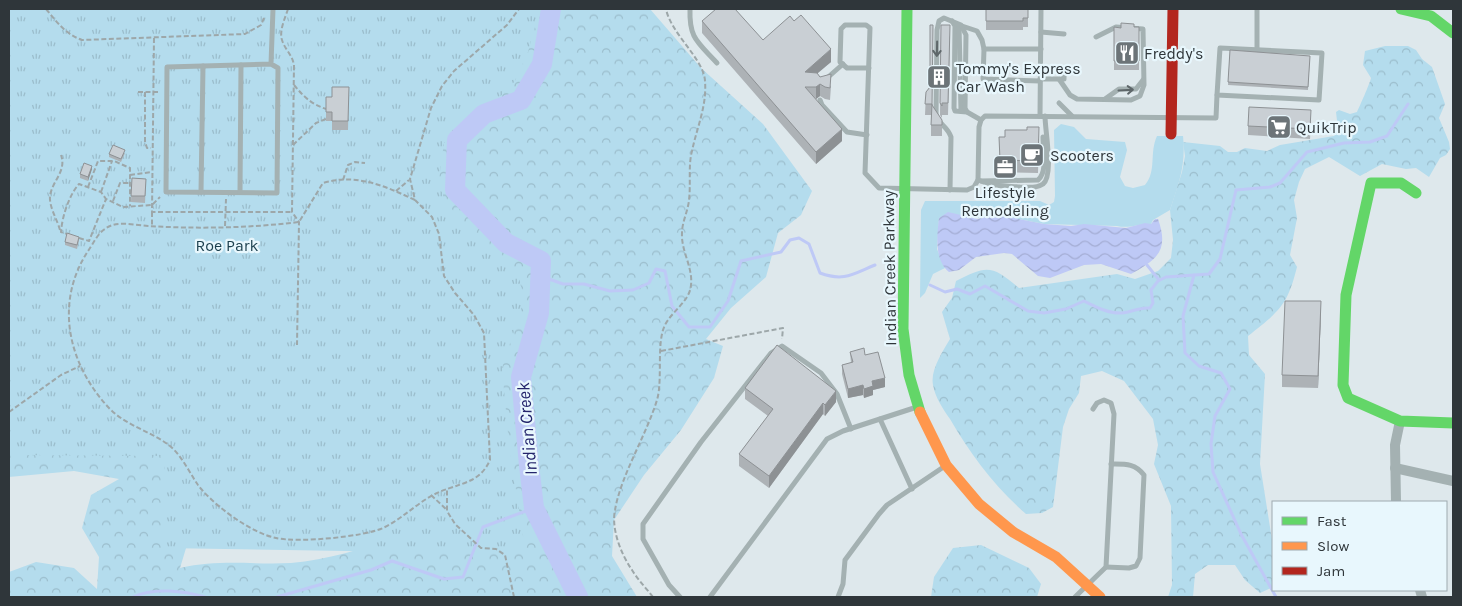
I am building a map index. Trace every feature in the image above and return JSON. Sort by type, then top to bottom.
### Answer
[{"type":"main road","name":"Indian Creek Parkway","points":[[907,9],[903,329],[909,375],[918,407],[946,465],[979,504],[1013,532],[1056,557],[1100,597]]},
{"type":"main road","points":[[1171,134],[1173,9]]},
{"type":"main road","points":[[1401,9],[1431,16],[1453,33]]},
{"type":"main road","points":[[1416,193],[1408,184],[1397,182],[1371,183],[1346,294],[1343,385],[1348,398],[1400,421],[1453,423]]},
{"type":"street","points":[[1396,501],[1395,444],[1400,421]]},
{"type":"street","points":[[1396,468],[1453,481]]},
{"type":"lane","points":[[271,64],[273,9]]},
{"type":"lane","points":[[690,9],[689,25],[692,36],[717,63]]},
{"type":"lane","points":[[978,180],[1038,180],[1042,177],[1045,132],[1040,80],[1041,9]]},
{"type":"lane","points":[[1257,9],[1257,50]]},
{"type":"lane","points":[[950,190],[949,130],[938,121],[936,116],[937,30],[941,19],[977,31],[984,49],[983,79],[1064,79],[1064,74]]},
{"type":"lane","points":[[957,23],[966,35],[964,112]]},
{"type":"lane","points":[[957,23],[955,26],[954,108],[955,111],[964,112],[981,120]]},
{"type":"lane","points":[[869,68],[847,68],[840,62],[841,29],[845,25],[866,25],[870,28],[869,68],[867,135],[865,173],[879,188],[904,190],[967,190],[974,187],[978,180],[981,120],[985,116],[1171,116],[1216,118],[1217,95],[1220,48],[1322,53],[1319,100],[1217,95]]},
{"type":"lane","points":[[1059,79],[1075,98],[1137,98],[1142,93],[1144,77],[1143,29],[1116,27],[1096,37]]},
{"type":"lane","points":[[1041,32],[1064,34]]},
{"type":"lane","points":[[984,49],[1041,49]]},
{"type":"lane","points":[[271,64],[278,68],[277,193],[166,192],[167,66],[240,65],[271,64]]},
{"type":"lane","points":[[822,85],[843,64]]},
{"type":"lane","points":[[240,65],[240,192]]},
{"type":"lane","points":[[201,192],[203,66]]},
{"type":"lane","points":[[1104,99],[1117,90],[1136,89],[1144,77]]},
{"type":"lane","points":[[820,100],[822,105],[847,132],[867,135]]},
{"type":"lane","points":[[1059,103],[1072,116]]},
{"type":"lane","points":[[680,597],[668,585],[643,539],[643,524],[701,442],[771,352],[782,346],[821,373],[837,394],[851,429]]},
{"type":"lane","points":[[1093,408],[1097,403],[1104,400],[1111,403],[1114,414],[1106,567]]},
{"type":"lane","points":[[710,597],[827,439],[918,407]]},
{"type":"lane","points":[[880,419],[912,488]]},
{"type":"lane","points":[[1075,597],[1106,567],[1129,568],[1136,566],[1140,558],[1144,475],[1139,468],[1130,465],[1111,464]]},
{"type":"lane","points":[[838,597],[843,584],[845,560],[887,505],[946,465]]},
{"type":"path","points":[[46,9],[62,29],[71,36],[82,40],[246,34],[261,25],[265,17]]},
{"type":"path","points":[[288,9],[281,35],[282,42],[292,55],[294,84],[292,212],[299,222]]},
{"type":"path","points":[[415,200],[410,179],[431,108],[442,86],[454,71],[507,25],[519,9]]},
{"type":"path","points":[[653,597],[632,570],[620,546],[616,534],[614,511],[624,480],[638,452],[658,398],[664,326],[686,298],[691,286],[690,270],[684,253],[682,233],[689,201],[691,152],[706,99],[705,78],[693,55],[675,32],[666,9]]},
{"type":"path","points":[[152,226],[154,38]]},
{"type":"path","points":[[294,84],[304,97],[316,106],[326,109]]},
{"type":"path","points":[[138,92],[167,92]]},
{"type":"path","points":[[146,92],[145,142],[147,148],[152,148]]},
{"type":"path","points":[[293,145],[316,123],[326,119]]},
{"type":"path","points":[[61,155],[63,161],[61,170],[50,195],[51,204],[61,232]]},
{"type":"path","points":[[88,187],[98,160],[112,161],[130,168],[130,207]]},
{"type":"path","points":[[101,192],[112,161]]},
{"type":"path","points":[[343,180],[348,165],[355,162],[365,163]]},
{"type":"path","points":[[130,175],[152,172]]},
{"type":"path","points":[[396,191],[410,179]]},
{"type":"path","points":[[298,345],[299,222],[322,183],[343,180],[370,181],[415,200],[432,217],[436,226],[439,234],[444,276],[455,293],[474,315],[484,333],[490,460],[485,472],[468,482],[431,495],[381,529],[356,536],[291,539],[262,534],[209,499],[170,446],[134,427],[110,409],[93,388],[80,366],[70,339],[67,316],[72,286],[79,266],[105,229],[118,223],[152,226],[272,226],[299,222]]},
{"type":"path","points":[[113,201],[120,183],[130,183]]},
{"type":"path","points":[[61,232],[74,190],[79,184],[101,192],[106,199],[123,207],[152,206],[166,192]]},
{"type":"path","points":[[225,226],[226,192]]},
{"type":"path","points":[[61,232],[89,240],[106,199]]},
{"type":"path","points":[[152,212],[292,212]]},
{"type":"path","points":[[661,351],[783,328],[782,346]]},
{"type":"path","points":[[9,412],[61,375],[80,366]]},
{"type":"path","points":[[447,489],[447,511]]},
{"type":"path","points":[[431,495],[447,511],[455,524],[481,548],[496,550],[505,555],[514,597]]},
{"type":"green space","name":"Roe Park","points":[[10,9],[540,9],[528,52],[515,81],[495,102],[467,121],[444,143],[438,186],[463,227],[519,278],[524,300],[502,368],[509,444],[525,549],[468,553],[162,548],[165,456],[9,455]]},
{"type":"green space","points":[[481,9],[650,9],[701,68],[763,124],[812,191],[801,215],[778,233],[766,277],[731,308],[706,339],[723,346],[714,378],[681,430],[644,475],[614,520],[612,556],[637,597],[9,597],[9,572],[36,562],[74,568],[97,589],[99,557],[82,528],[91,495],[119,479],[74,471],[9,477],[9,429],[159,446],[183,479],[193,525],[180,568],[222,563],[305,562],[370,546],[396,537],[421,222]]},
{"type":"green space","points":[[1385,46],[1408,46],[1416,50],[1422,59],[1432,67],[1445,104],[1439,118],[1450,149],[1446,155],[1440,158],[1429,177],[1416,168],[1406,169],[1382,164],[1360,176],[1329,157],[1305,169],[1294,200],[1297,218],[1290,255],[1297,267],[1293,280],[1280,307],[1248,336],[1249,355],[1265,374],[1260,464],[1272,540],[1272,587],[1260,593],[1245,580],[1235,565],[1208,565],[1195,574],[1193,597],[1168,597],[1172,585],[1171,506],[1154,464],[1158,445],[1153,419],[1124,381],[1102,371],[1081,376],[1079,393],[1069,409],[1063,427],[1053,507],[1042,513],[1026,514],[1004,493],[975,458],[942,407],[936,394],[933,385],[933,373],[950,339],[942,312],[952,298],[956,281],[982,270],[995,271],[1019,288],[1117,274],[1135,279],[1158,271],[1171,258],[1173,240],[1170,210],[1182,172],[1185,156],[1183,142],[1220,146],[1228,152],[1237,152],[1245,148],[1267,151],[1280,145],[1334,136],[1338,129],[1336,112],[1339,110],[1350,114],[1357,112],[1370,81],[1371,78],[1363,65],[1365,51]]},
{"type":"green space","points":[[1061,124],[1074,127],[1086,139],[1125,142],[1127,150],[1120,177],[1125,186],[1133,188],[1145,185],[1149,180],[1153,149],[1157,136],[1183,136],[1183,165],[1170,210],[1153,220],[1151,224],[1126,227],[1044,224],[994,214],[982,219],[971,215],[939,218],[937,249],[945,268],[933,274],[925,293],[920,298],[921,210],[925,201],[1040,201],[1049,205],[1054,202],[1055,196],[1054,130]]},
{"type":"green space","points":[[981,545],[1029,568],[1041,584],[1037,597],[931,597],[934,577],[953,548]]},
{"type":"water","points":[[948,212],[978,219],[994,214],[1044,224],[1071,226],[1084,224],[1126,228],[1145,223],[1151,224],[1155,219],[1158,219],[1162,239],[1161,246],[1154,258],[1131,274],[1101,264],[1084,265],[1050,278],[1038,276],[1012,254],[1004,253],[976,257],[959,270],[949,272],[941,261],[937,239],[939,218]]},
{"type":"building","points":[[716,9],[735,9],[763,40],[790,16],[794,21],[801,15],[831,49],[805,72],[817,73],[820,77],[831,74],[830,88],[820,84],[816,87],[805,87],[842,129],[816,152],[702,21]]},
{"type":"building","points":[[986,9],[1028,9],[1028,18],[1023,18],[1023,21],[986,21]]},
{"type":"building","name":"Freddy's","points":[[1121,23],[1134,24],[1134,27],[1139,27],[1139,61],[1114,61],[1114,27],[1121,28]]},
{"type":"building","points":[[930,25],[933,25],[932,105],[942,120],[942,125],[931,125],[932,104],[925,104],[926,92],[930,87]]},
{"type":"building","points":[[941,25],[950,25],[948,103],[942,103],[942,106],[940,103]]},
{"type":"building","name":"QuikTrip","points":[[1230,50],[1310,56],[1308,87],[1228,82]]},
{"type":"building","points":[[332,87],[349,87],[348,121],[332,121],[332,112],[326,112],[326,97],[332,97]]},
{"type":"building","points":[[1249,107],[1311,110],[1310,129],[1248,126]]},
{"type":"building","points":[[1027,127],[1039,127],[1038,161],[1000,160],[999,137],[1005,137],[1005,130],[1027,130]]},
{"type":"building","points":[[113,145],[125,150],[121,159],[109,154]]},
{"type":"building","points":[[84,163],[92,166],[88,177],[80,174]]},
{"type":"building","points":[[132,178],[146,179],[145,196],[131,196]]},
{"type":"building","points":[[67,233],[79,237],[77,245],[65,242]]},
{"type":"building","points":[[1285,301],[1321,301],[1318,376],[1282,375]]},
{"type":"building","points":[[777,345],[836,391],[825,405],[823,403],[769,476],[739,454],[773,409],[745,388]]},
{"type":"building","points":[[864,348],[865,355],[878,352],[885,378],[872,381],[873,386],[864,389],[863,385],[848,389],[842,365],[853,362],[850,352]]},
{"type":"waterway","name":"Indian Creek","points":[[551,9],[542,64],[521,100],[484,114],[457,140],[455,190],[506,243],[541,261],[539,313],[521,377],[529,465],[534,508],[578,597]]},
{"type":"waterway","points":[[930,285],[945,292],[957,289],[970,294],[985,286],[1028,311],[1044,313],[1066,309],[1084,301],[1103,310],[1117,313],[1150,308],[1153,303],[1151,290],[1158,281],[1166,277],[1209,274],[1220,259],[1236,190],[1270,187],[1280,183],[1307,152],[1344,143],[1370,142],[1387,136],[1408,104]]},
{"type":"waterway","points":[[541,265],[549,279],[563,284],[584,284],[610,291],[633,290],[649,283],[656,269],[665,271],[672,306],[689,327],[710,327],[728,301],[741,261],[781,252],[790,240],[799,238],[809,244],[820,273],[828,276],[848,276],[875,265]]},
{"type":"waterway","points":[[1147,265],[1159,280]]},
{"type":"waterway","points":[[1194,275],[1183,316],[1185,353],[1199,366],[1221,373],[1230,389],[1215,416],[1211,444],[1213,472],[1241,534],[1272,590]]},
{"type":"waterway","points":[[277,597],[371,570],[392,561],[444,579],[463,577],[483,527],[534,508]]},
{"type":"waterway","points":[[133,597],[159,591],[188,593],[205,597]]},
{"type":"waterway","points":[[1273,591],[1276,597]]},
{"type":"traffic: fast","points":[[907,9],[903,329],[909,375],[920,412]]},
{"type":"traffic: fast","points":[[1401,9],[1431,16],[1453,33]]},
{"type":"traffic: fast","points":[[1416,193],[1401,183],[1371,183],[1346,295],[1343,385],[1348,398],[1400,421],[1453,423]]},
{"type":"traffic: slow","points":[[920,412],[946,465],[979,504],[1013,532],[1056,557],[1100,597]]},
{"type":"traffic: jam","points":[[1171,134],[1173,9]]},
{"type":"place","name":"Freddy's","points":[[1127,53]]},
{"type":"place","name":"Tommy's Express Car Wash","points":[[939,77]]},
{"type":"place","name":"QuikTrip","points":[[1279,127]]},
{"type":"place","name":"Scooters","points":[[1032,155]]},
{"type":"place","name":"Lifestyle Remodeling","points":[[1005,167]]}]
